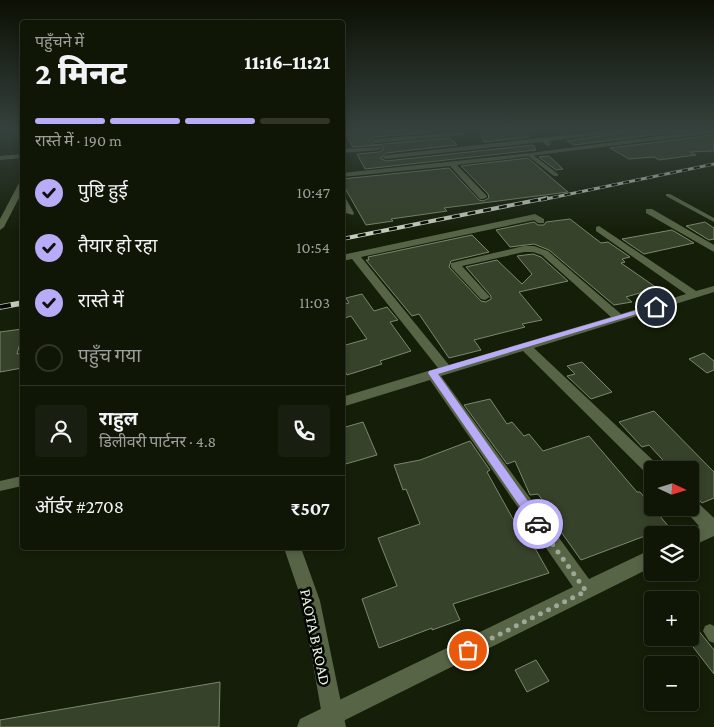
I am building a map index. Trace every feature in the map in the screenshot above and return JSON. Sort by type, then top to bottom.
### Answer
[{"type":"street","points":[[393,164],[396,168]]},
{"type":"street","points":[[345,175],[441,164]]},
{"type":"street","points":[[452,164],[483,197]]},
{"type":"street","points":[[0,227],[20,189]]},
{"type":"street","points":[[345,204],[350,214]]},
{"type":"street","points":[[649,211],[714,249]]},
{"type":"street","points":[[541,221],[535,217],[348,257],[439,371],[586,591]]},
{"type":"street","points":[[598,229],[694,296]]},
{"type":"street","points":[[485,297],[455,265],[524,249],[534,249],[545,253],[619,318]]},
{"type":"street","points":[[345,400],[714,289]]},
{"type":"street","points":[[526,346],[644,461]]},
{"type":"street","points":[[699,515],[713,528],[699,535]]},
{"type":"street","name":"PAOTA B ROAD","points":[[294,550],[311,601],[334,722]]},
{"type":"street","points":[[308,727],[334,722],[644,562]]},
{"type":"lane","points":[[541,164],[556,175]]},
{"type":"lane","points":[[668,195],[714,220]]},
{"type":"lane","points":[[0,486],[20,481]]},
{"type":"building","points":[[362,164],[411,164],[365,169]]},
{"type":"building","points":[[478,164],[535,164],[568,192],[444,208],[447,211],[391,219],[393,221],[366,225],[345,188],[345,179],[449,168],[479,200],[483,201],[489,198],[488,194],[461,166]]},
{"type":"building","points":[[548,164],[558,164],[563,169],[556,170]]},
{"type":"building","points":[[570,219],[601,243],[608,242],[630,257],[622,259],[625,262],[621,263],[657,288],[626,297],[632,302],[614,305],[549,250],[534,244],[510,247],[496,230],[534,222],[538,225],[544,225],[546,222]]},
{"type":"building","points":[[705,222],[714,228],[714,239],[709,240],[686,226]]},
{"type":"building","points":[[672,230],[694,243],[644,254],[622,239]]},
{"type":"building","points":[[472,235],[489,252],[451,261],[449,267],[481,301],[486,302],[491,299],[491,296],[466,267],[497,260],[522,284],[532,274],[517,256],[533,254],[541,257],[568,281],[519,292],[542,320],[522,324],[525,327],[474,340],[481,350],[449,358],[419,314],[412,316],[366,260],[369,260],[368,257]]},
{"type":"building","points":[[362,294],[374,311],[387,307],[398,320],[390,322],[411,351],[380,361],[382,364],[347,375],[345,371],[345,345],[367,339],[351,316],[345,318],[345,304],[349,303],[346,298]]},
{"type":"building","points":[[20,329],[20,343],[17,354],[20,353],[20,368],[0,372],[0,332]]},
{"type":"building","points":[[704,353],[714,361],[714,370],[707,373],[689,359]]},
{"type":"building","points":[[582,362],[612,392],[591,399],[567,376],[575,374],[567,366]]},
{"type":"building","points":[[490,399],[507,424],[512,422],[524,436],[529,434],[543,451],[589,436],[637,492],[640,492],[644,497],[644,516],[660,516],[668,526],[644,526],[644,536],[581,560],[559,529],[562,528],[538,494],[530,495],[515,461],[507,464],[464,405]]},
{"type":"building","points":[[654,411],[714,472],[714,498],[702,503],[699,500],[699,461],[664,461],[649,445],[642,447],[619,422]]},
{"type":"building","points":[[363,422],[377,455],[345,464],[345,427]]},
{"type":"building","points":[[470,441],[490,470],[487,472],[513,519],[518,518],[549,573],[453,604],[460,620],[432,630],[432,628],[379,648],[362,599],[397,586],[378,538],[420,524],[406,489],[403,490],[394,465],[420,460]]},
{"type":"building","points":[[699,631],[714,650],[714,674],[692,646],[699,646]]},
{"type":"building","points":[[536,660],[549,681],[527,692],[515,670]]},
{"type":"building","points":[[220,682],[219,727],[0,727],[0,720]]},
{"type":"railway","points":[[541,200],[714,164]]},
{"type":"railway","points":[[345,238],[547,198]]},
{"type":"railway","points":[[0,307],[20,303]]},
{"type":"way so far","points":[[468,650],[586,591],[538,524]]},
{"type":"route","points":[[538,524],[432,373],[656,307]]}]
